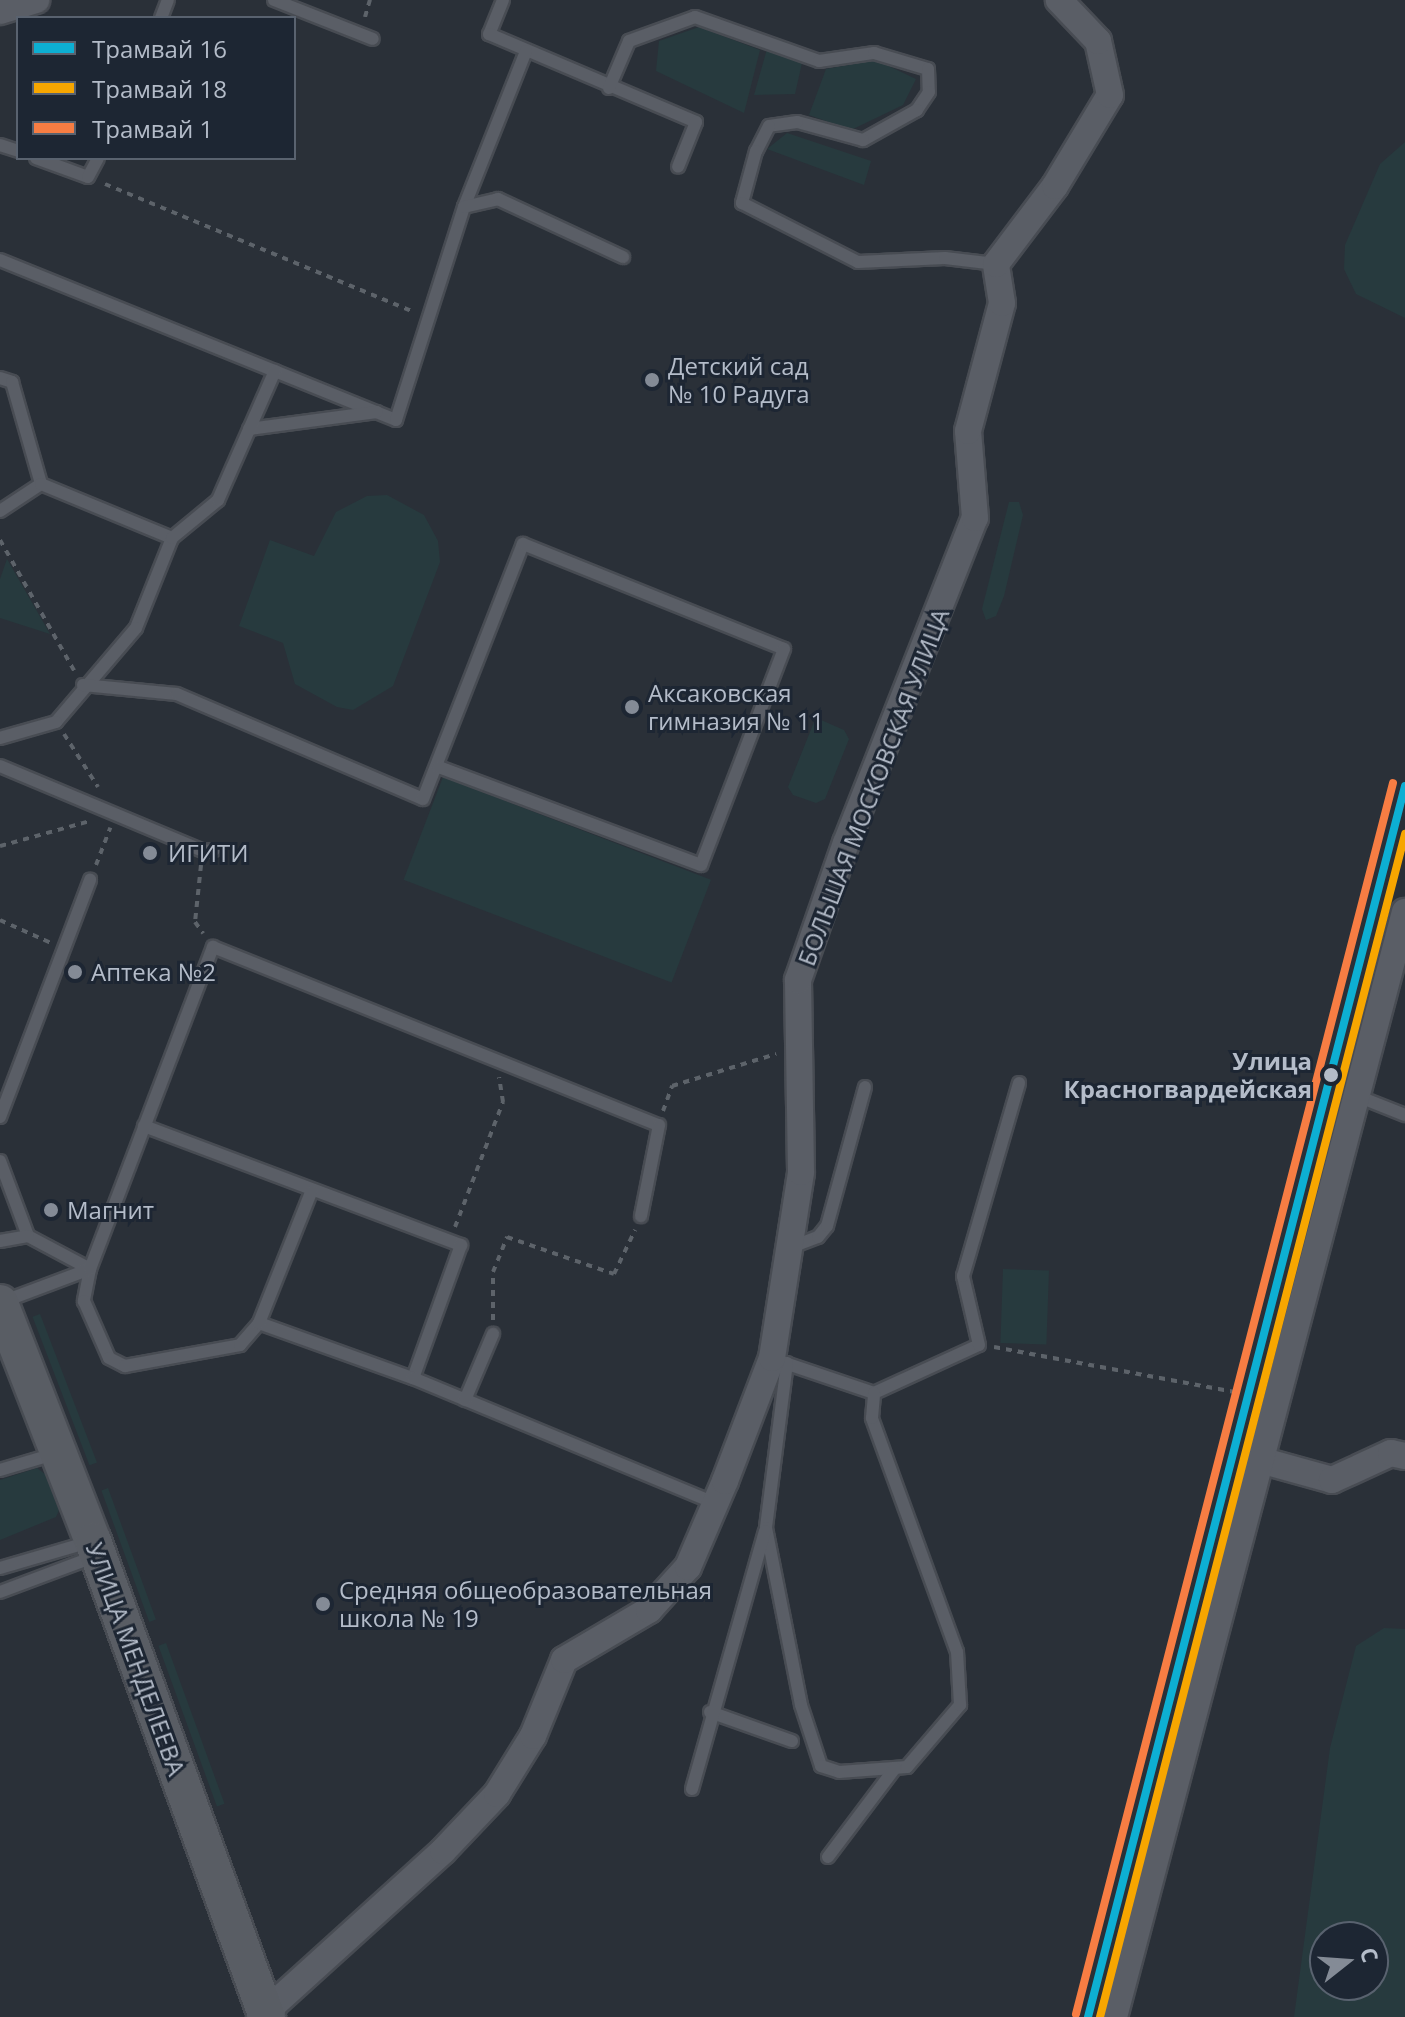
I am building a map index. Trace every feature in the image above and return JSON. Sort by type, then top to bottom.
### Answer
[{"type":"main road","name":"УЛИЦА МЕНДЕЛЕЕВА","points":[[0,1303],[96,1548],[264,2015]]},
{"type":"street","points":[[0,11],[36,0]]},
{"type":"street","points":[[996,264],[1055,186],[1110,95],[1098,41],[1059,0]]},
{"type":"street","name":"БОЛЬШАЯ МОСКОВСКАЯ УЛИЦА","points":[[264,2015],[443,1851],[497,1794],[533,1736],[564,1660],[649,1610],[688,1567],[780,1361],[789,1248],[801,1172],[798,980],[846,843],[975,518],[968,431],[1002,303],[996,264]]},
{"type":"street","points":[[1114,2017],[1405,912]]},
{"type":"street","points":[[1260,1460],[1332,1480],[1391,1453],[1405,1456]]},
{"type":"lane","points":[[274,0],[373,39]]},
{"type":"lane","points":[[503,0],[489,34],[609,88],[696,122],[678,167]]},
{"type":"lane","points":[[609,88],[629,41],[695,17],[819,61],[874,53],[928,69],[929,92],[917,110],[863,140],[797,122],[769,126],[756,151],[742,203],[858,262],[945,258],[996,264]]},
{"type":"lane","points":[[0,260],[396,420],[464,207],[526,51]]},
{"type":"lane","points":[[41,160],[88,177],[97,160]]},
{"type":"lane","points":[[464,207],[498,199],[623,257]]},
{"type":"lane","points":[[0,738],[56,722],[83,685],[136,628],[172,538],[218,500],[275,371]]},
{"type":"lane","points":[[0,378],[12,382],[41,484]]},
{"type":"lane","points":[[249,429],[378,412]]},
{"type":"lane","points":[[41,484],[172,538]]},
{"type":"lane","points":[[0,511],[41,484]]},
{"type":"lane","points":[[83,685],[177,694],[423,799],[439,767],[523,544],[784,649],[701,865],[439,767]]},
{"type":"lane","points":[[0,766],[208,851]]},
{"type":"lane","points":[[0,1117],[90,880]]},
{"type":"lane","points":[[311,1192],[259,1323],[240,1345],[125,1366],[109,1358],[84,1301],[90,1269],[213,947],[659,1125],[641,1216]]},
{"type":"lane","points":[[692,1789],[710,1712],[766,1528],[780,1361],[874,1393],[979,1345],[963,1276],[1019,1083]]},
{"type":"lane","points":[[789,1248],[818,1237],[827,1226],[865,1087]]},
{"type":"lane","points":[[1357,1096],[1405,1115]]},
{"type":"lane","points":[[144,1126],[311,1192],[461,1245],[413,1378]]},
{"type":"lane","points":[[0,1161],[28,1236]]},
{"type":"lane","points":[[0,1241],[28,1236],[90,1269]]},
{"type":"lane","points":[[0,1303],[90,1269]]},
{"type":"lane","points":[[259,1323],[413,1378],[715,1503]]},
{"type":"lane","points":[[465,1400],[493,1334]]},
{"type":"lane","points":[[766,1528],[801,1705],[821,1766],[839,1772],[907,1767],[960,1705],[962,1676],[872,1418],[874,1393]]},
{"type":"lane","points":[[0,1470],[60,1452]]},
{"type":"lane","points":[[0,1568],[96,1548]]},
{"type":"lane","points":[[0,1592],[96,1548]]},
{"type":"lane","points":[[710,1712],[792,1741]]},
{"type":"lane","points":[[828,1857],[895,1768]]},
{"type":"path","points":[[88,177],[430,318]]},
{"type":"path","points":[[0,540],[83,685]]},
{"type":"path","points":[[56,722],[115,814]]},
{"type":"path","points":[[0,846],[115,814]]},
{"type":"path","points":[[90,880],[115,814]]},
{"type":"path","points":[[208,851],[195,922],[213,947]]},
{"type":"path","points":[[0,920],[64,949]]},
{"type":"path","points":[[659,1125],[672,1086],[800,1047]]},
{"type":"path","points":[[459,1215],[503,1102],[496,1060]]},
{"type":"path","points":[[493,1334],[493,1272],[507,1237],[614,1274],[641,1216]]},
{"type":"path","points":[[979,1345],[1239,1393]]},
{"type":"green space","points":[[699,27],[760,50],[744,113],[656,71],[659,41]]},
{"type":"green space","points":[[767,49],[802,63],[795,94],[754,95]]},
{"type":"green space","points":[[876,60],[916,79],[903,105],[851,130],[809,115],[826,69]]},
{"type":"green space","points":[[787,133],[871,161],[864,185],[767,149]]},
{"type":"green space","points":[[1405,142],[1405,318],[1356,294],[1344,269],[1345,245],[1380,164]]},
{"type":"green space","points":[[387,495],[424,515],[438,541],[440,562],[393,686],[353,710],[337,707],[295,684],[283,643],[239,626],[270,540],[314,556],[336,512],[367,496]]},
{"type":"green space","points":[[1009,502],[1019,502],[1023,515],[1004,596],[996,616],[986,620],[982,609]]},
{"type":"green space","points":[[7,559],[50,634],[0,618],[0,579]]},
{"type":"green space","points":[[821,720],[844,730],[849,739],[825,799],[816,803],[793,795],[788,787],[814,722]]},
{"type":"green space","points":[[443,777],[711,880],[672,983],[404,880]]},
{"type":"green space","points":[[1003,1269],[1049,1271],[1046,1345],[1000,1343]]},
{"type":"green space","points":[[40,1314],[97,1462],[90,1465],[33,1317]]},
{"type":"green space","points":[[37,1468],[45,1474],[59,1510],[56,1517],[0,1540],[0,1480]]},
{"type":"green space","points":[[108,1488],[156,1620],[149,1622],[101,1490]]},
{"type":"green space","points":[[1384,1628],[1405,1629],[1405,2017],[1294,2017],[1330,1748],[1356,1646]]},
{"type":"green space","points":[[166,1643],[224,1804],[217,1806],[158,1646]]},
{"type":"tram line","name":"1","points":[[1076,2014],[1393,783]]},
{"type":"tram line","name":"16","points":[[1088,2017],[1405,786]]},
{"type":"tram line","name":"18","points":[[1100,2017],[1405,834]]},
{"type":"place","name":"Детский сад № 10 Радуга","points":[[652,380]]},
{"type":"place","name":"Аксаковская гимназия № 11","points":[[632,707]]},
{"type":"place","name":"ИГИТИ","points":[[150,853]]},
{"type":"place","name":"Аптека №2","points":[[75,972]]},
{"type":"place","name":"Улица Красногвардейская","points":[[1331,1075]]},
{"type":"place","name":"Магнит","points":[[51,1210]]},
{"type":"place","name":"Средняя общеобразовательная школа № 19","points":[[323,1604]]}]
